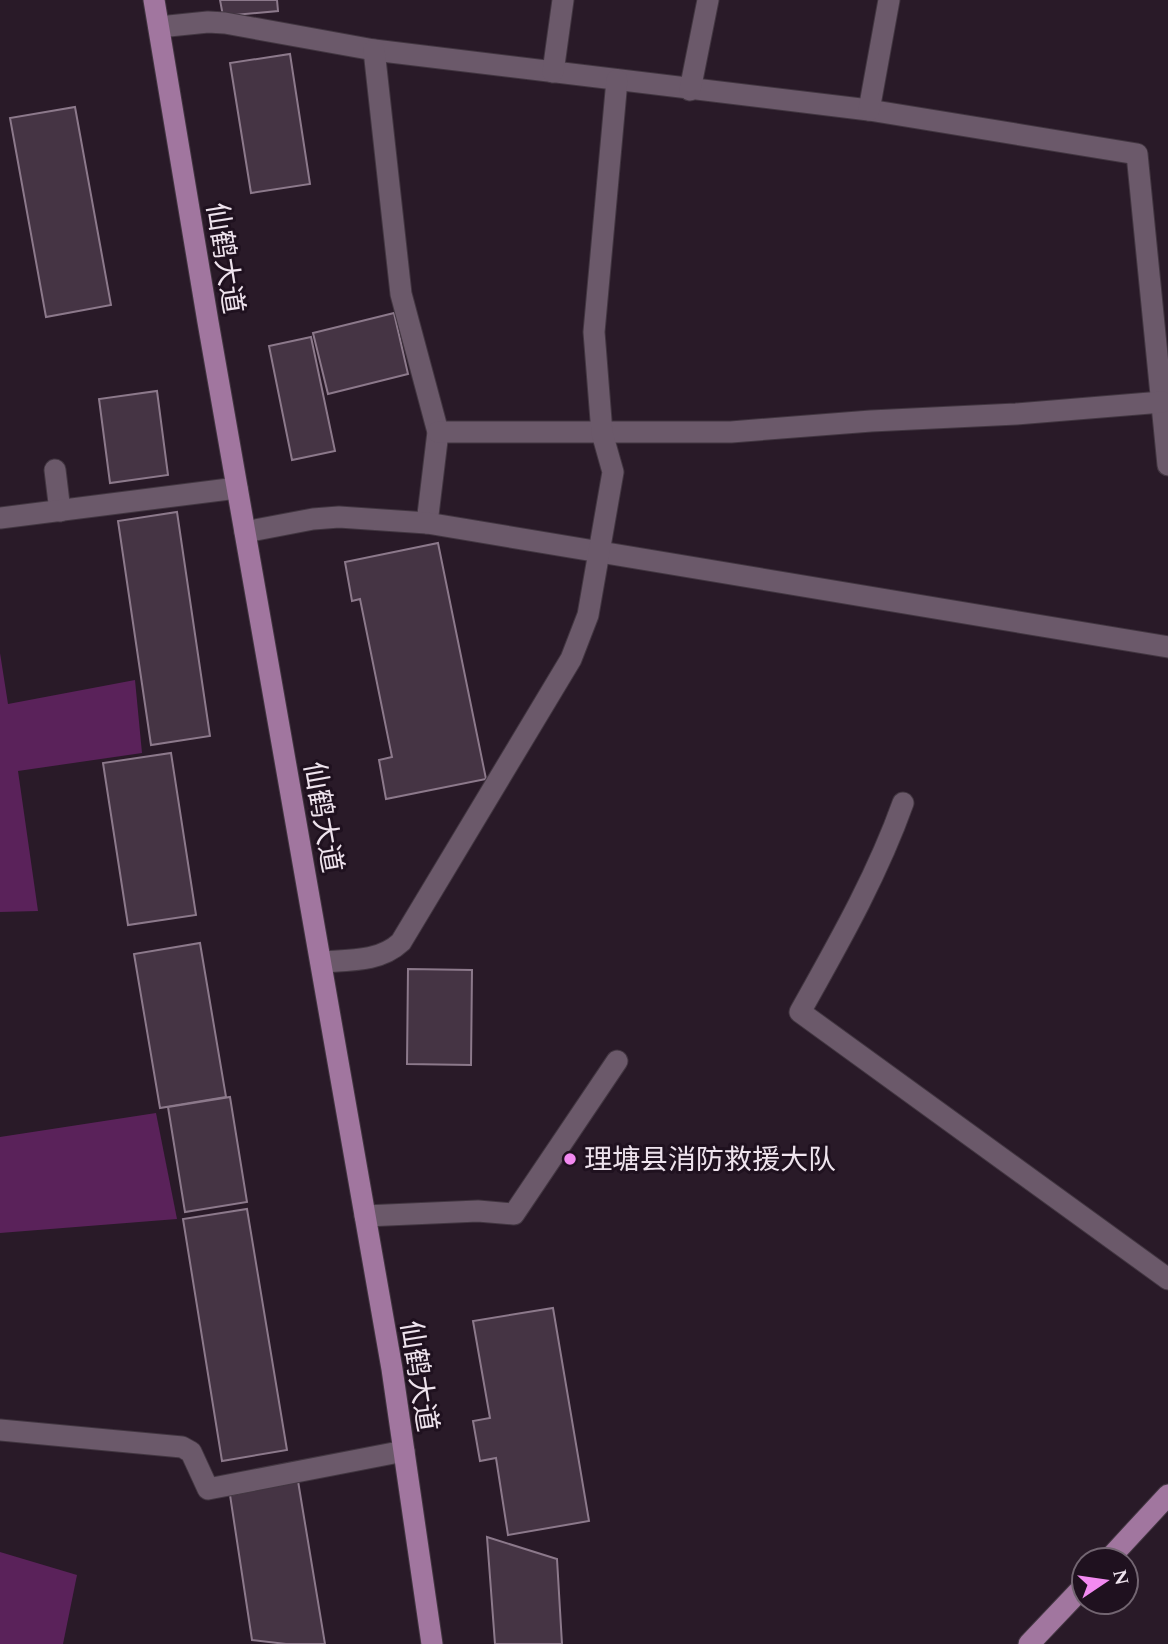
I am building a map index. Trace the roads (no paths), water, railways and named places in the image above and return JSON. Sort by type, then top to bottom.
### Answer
[{"type":"main road","name":"仙鹤大道","points":[[154,0],[365,1216],[404,1451],[432,1644]]},
{"type":"main road","points":[[1121,1546],[1168,1496]]},
{"type":"main road","points":[[1029,1644],[1070,1601]]},
{"type":"street","points":[[553,72],[563,0]]},
{"type":"street","points":[[690,90],[708,0]]},
{"type":"street","points":[[869,110],[889,0]]},
{"type":"street","points":[[159,27],[225,23],[374,50],[869,110],[1137,154],[1168,465]]},
{"type":"street","points":[[374,50],[401,294],[438,432],[427,523]]},
{"type":"street","points":[[321,962],[382,955],[392,951],[401,942],[571,659],[588,615],[613,472],[602,433],[594,332],[617,80]]},
{"type":"street","points":[[438,432],[731,432],[871,421],[1016,414],[1162,401]]},
{"type":"street","points":[[55,470],[60,511]]},
{"type":"street","points":[[0,519],[237,488]]},
{"type":"street","points":[[245,532],[313,519],[339,517],[427,523],[1168,647]]},
{"type":"street","points":[[903,803],[890,840],[871,880],[800,1012],[1168,1279]]},
{"type":"street","points":[[365,1216],[478,1211],[514,1214],[617,1061]]},
{"type":"street","points":[[0,1430],[182,1447],[191,1452],[208,1489],[404,1451]]},
{"type":"place","name":"理塘县消防救援大队","points":[[570,1159]]}]
